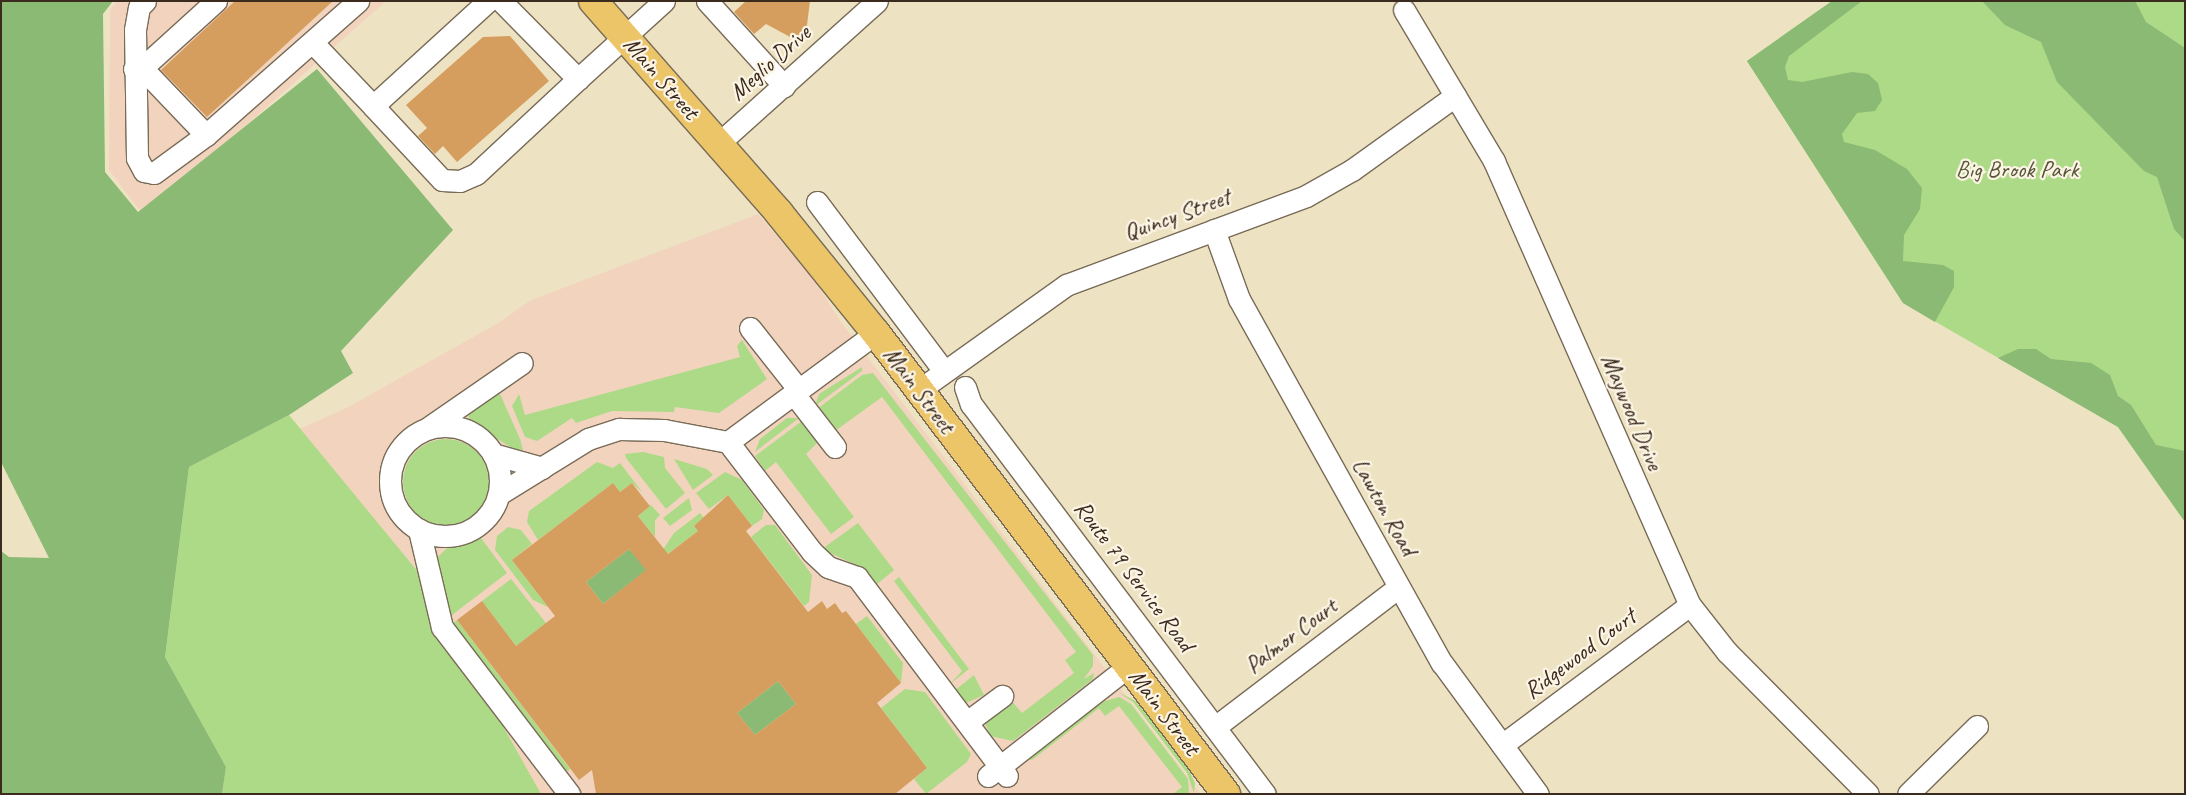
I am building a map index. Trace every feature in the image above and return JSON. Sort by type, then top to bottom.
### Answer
[{"type":"main road","name":"Main Street","points":[[593,1],[719,143],[876,333],[1223,793]]},
{"type":"street","points":[[145,1],[139,7],[135,30],[138,69],[137,158],[144,171],[154,173],[167,168],[314,44],[358,1]]},
{"type":"street","points":[[138,69],[216,1]]},
{"type":"street","points":[[372,106],[488,1]]},
{"type":"street","points":[[500,1],[578,79]]},
{"type":"street","points":[[314,44],[442,180],[460,181],[476,174],[664,1]]},
{"type":"street","points":[[707,1],[784,86]]},
{"type":"street","name":"Meglio Drive","points":[[719,143],[877,1]]},
{"type":"street","name":"Maywood Drive","points":[[1404,10],[1494,162],[1690,605],[1727,652],[1868,794]]},
{"type":"street","points":[[138,69],[206,135]]},
{"type":"street","name":"Quincy Street","points":[[919,390],[1066,285],[1214,230],[1330,184],[1455,96]]},
{"type":"street","points":[[817,202],[944,371]]},
{"type":"street","name":"Lawton Road","points":[[1214,230],[1239,299],[1442,663],[1538,794]]},
{"type":"street","points":[[750,328],[835,447]]},
{"type":"street","points":[[728,442],[876,333]]},
{"type":"street","points":[[522,363],[399,450],[390,485],[394,503],[420,530],[442,627],[569,794]]},
{"type":"street","name":"Route 79 Service Road","points":[[965,387],[970,404],[1265,794]]},
{"type":"street","points":[[428,428],[462,428],[476,435],[493,454],[500,477],[499,494]]},
{"type":"street","points":[[420,530],[452,536],[468,531],[482,522],[499,494],[588,439],[619,430],[664,430],[728,442],[817,557],[828,566],[857,577],[967,722],[998,772],[1129,666]]},
{"type":"street","points":[[493,454],[542,468]]},
{"type":"street","name":"Palmor Court","points":[[1215,727],[1399,587]]},
{"type":"street","name":"Ridgewood Court","points":[[1502,745],[1690,605]]},
{"type":"street","points":[[967,722],[1002,696]]},
{"type":"street","points":[[1908,794],[1977,726]]},
{"type":"shaded area","points":[[117,1],[386,1],[144,216],[109,170],[110,10]]},
{"type":"shaded area","points":[[758,214],[814,280],[841,322],[1201,794],[221,794],[173,636],[206,472],[350,406],[500,322],[531,300]]},
{"type":"green space","points":[[1,1],[113,1],[103,14],[105,172],[138,212],[317,69],[453,230],[341,351],[353,373],[289,415],[189,467],[165,657],[226,767],[222,794],[1,794],[1,551],[9,557],[49,558],[1,462]]},
{"type":"green space","name":"Big Brook Park","points":[[1832,1],[2185,1],[2185,522],[2118,427],[1903,303],[1747,61]]},
{"type":"green space","points":[[1832,1],[1862,1],[1789,56],[1785,67],[1788,80],[1802,82],[1852,72],[1868,74],[1878,83],[1882,100],[1875,111],[1857,113],[1842,134],[1844,142],[1875,150],[1907,169],[1922,188],[1920,209],[1904,235],[1903,261],[1943,265],[1954,271],[1954,287],[1935,322],[1903,303],[1747,61]]},
{"type":"green space","points":[[1982,1],[2135,1],[2146,22],[2185,48],[2185,241],[2174,229],[2157,177],[2144,171],[2057,82],[2041,42],[2005,25]]},
{"type":"green space","points":[[742,340],[767,379],[719,413],[675,407],[674,412],[612,411],[576,423],[572,418],[537,441],[525,437],[512,406],[519,394],[525,415],[740,357],[737,346]]},
{"type":"green space","points":[[2018,349],[2036,349],[2051,359],[2091,363],[2110,375],[2118,396],[2131,405],[2156,445],[2185,451],[2185,522],[2118,427],[1998,358]]},
{"type":"green space","points":[[862,367],[862,371],[815,406],[819,394]]},
{"type":"green space","points":[[873,373],[1093,655],[1093,666],[1084,679],[1094,673],[1093,679],[1013,741],[990,736],[984,720],[1011,700],[1022,713],[1074,673],[1065,660],[1076,652],[882,397],[835,431],[817,409],[862,375]]},
{"type":"green space","points":[[497,387],[523,450],[513,449],[469,421],[468,409]]},
{"type":"green space","points":[[289,415],[438,596],[435,560],[447,548],[481,538],[507,573],[452,615],[448,628],[541,794],[222,794],[226,767],[165,657],[189,467]]},
{"type":"green space","points":[[787,418],[799,418],[755,452],[760,439]]},
{"type":"green space","points":[[802,421],[818,442],[806,454],[854,517],[831,534],[776,462],[765,471],[755,456]]},
{"type":"green space","points":[[438,439],[454,439],[463,442],[477,451],[486,465],[489,482],[486,499],[477,513],[463,522],[454,525],[438,525],[422,518],[410,506],[403,490],[403,474],[410,458],[422,446]]},
{"type":"green space","points":[[643,452],[664,457],[665,468],[685,493],[666,509],[626,458],[625,454]]},
{"type":"green space","points":[[674,459],[707,469],[713,475],[693,490]]},
{"type":"green space","points":[[597,462],[613,468],[620,463],[643,493],[632,483],[620,492],[613,483],[538,540],[527,522],[529,511]]},
{"type":"green space","points":[[725,472],[742,480],[764,510],[762,519],[752,526],[728,495],[709,509],[696,493]]},
{"type":"green space","points":[[689,498],[692,510],[670,526],[663,518]]},
{"type":"green space","points":[[651,505],[660,515],[655,520],[655,537],[638,516]]},
{"type":"green space","points":[[700,513],[704,518],[694,526],[698,531],[653,565],[674,533]]},
{"type":"green space","points":[[858,523],[894,570],[876,585],[860,567],[822,549]]},
{"type":"green space","points":[[766,525],[775,525],[812,575],[809,602],[804,606],[751,537]]},
{"type":"green space","points":[[508,527],[521,530],[532,544],[512,560],[548,607],[533,600],[495,550],[497,536]]},
{"type":"green space","points":[[629,549],[648,569],[603,604],[586,582]]},
{"type":"green space","points":[[899,577],[969,669],[950,684],[962,671],[894,581]]},
{"type":"green space","points":[[511,579],[546,623],[516,646],[482,601]]},
{"type":"green space","points":[[867,616],[903,663],[901,683],[856,624]]},
{"type":"green space","points":[[457,620],[570,769],[564,774],[450,626]]},
{"type":"green space","points":[[974,675],[984,695],[966,703],[954,691]]},
{"type":"green space","points":[[778,681],[796,704],[755,735],[737,713]]},
{"type":"green space","points":[[905,689],[925,692],[971,754],[967,762],[926,794],[914,779],[927,768],[881,708]]},
{"type":"green space","points":[[1118,692],[1136,701],[1189,770],[1195,783],[1194,793],[1187,773],[1133,702]]},
{"type":"green space","points":[[1110,693],[1102,702],[1119,697],[1131,704],[1188,779],[1189,794],[1173,794],[1182,787],[1119,706],[1105,716],[1099,708],[1032,760],[1026,759]]},
{"type":"building","points":[[235,1],[333,1],[207,117],[161,70]]},
{"type":"building","points":[[746,1],[810,1],[806,33],[792,38],[766,24],[754,34],[734,12]]},
{"type":"building","points":[[510,36],[549,81],[457,162],[443,146],[435,154],[418,136],[427,128],[406,105],[483,37]]},
{"type":"building","points":[[613,483],[620,492],[632,483],[650,506],[638,516],[668,554],[698,531],[694,526],[728,495],[752,526],[746,531],[808,612],[822,601],[827,609],[835,603],[842,613],[846,611],[901,683],[877,703],[927,768],[895,794],[596,794],[592,770],[579,780],[457,620],[482,601],[516,646],[555,616],[512,560]],"holes":[[[629,549],[646,570],[603,604],[586,582]],[[778,681],[796,704],[755,735],[737,713]]]}]
